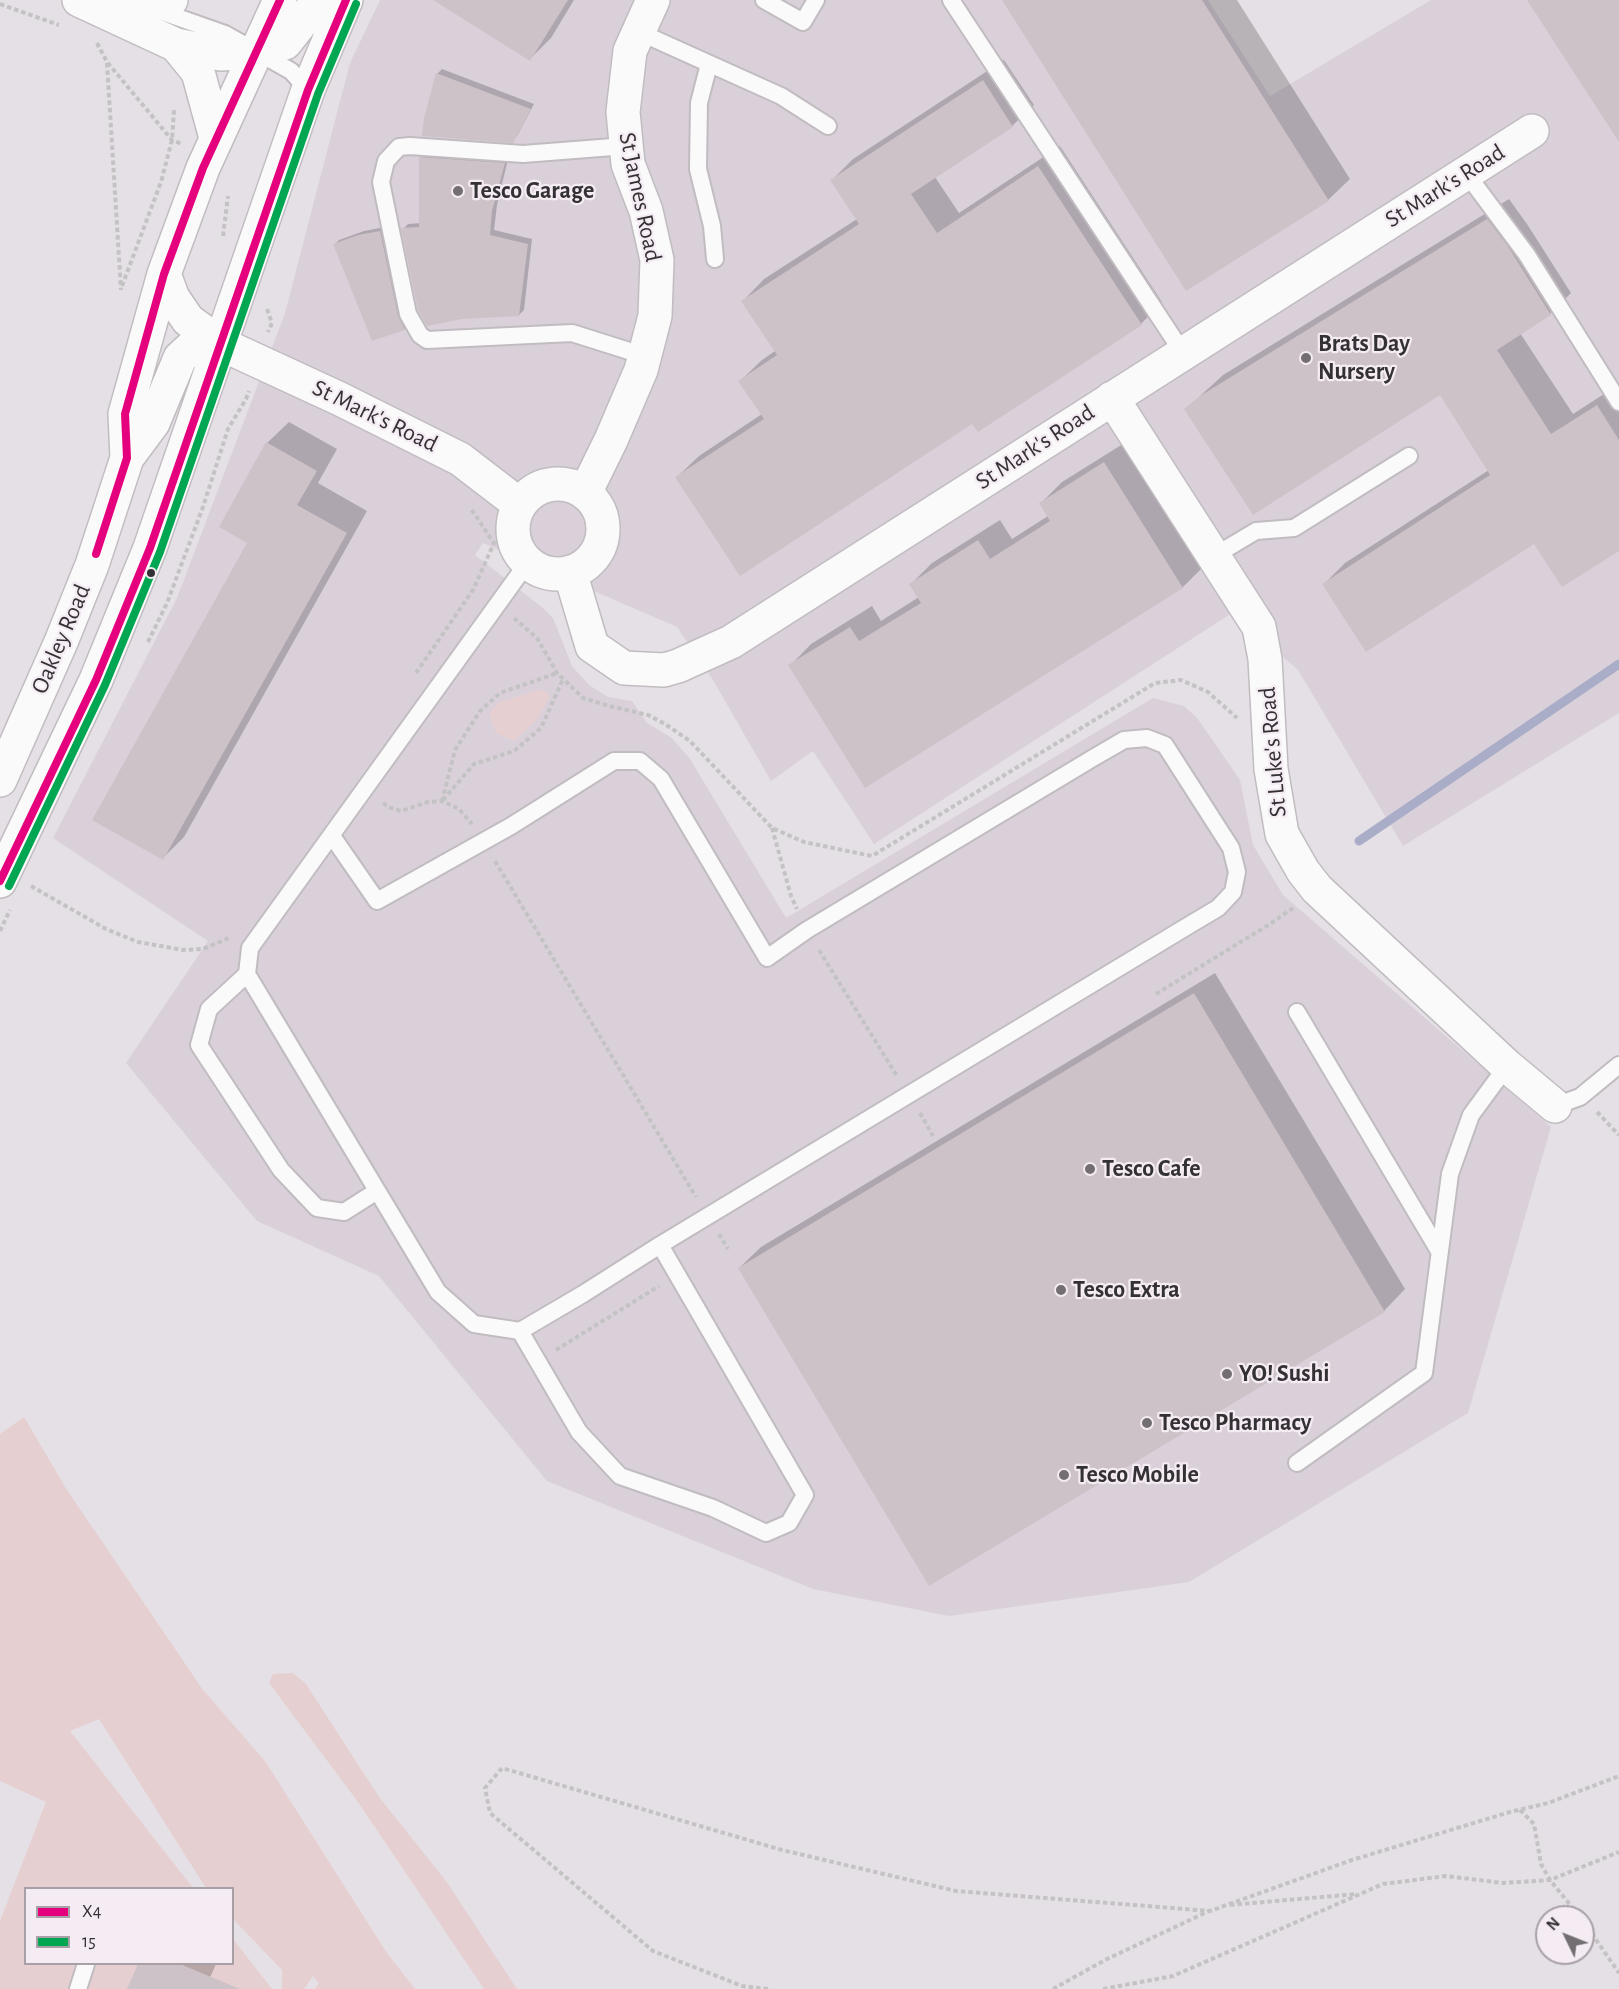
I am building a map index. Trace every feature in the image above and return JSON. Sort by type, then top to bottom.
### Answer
[{"type":"main road","name":"Oakley Road","points":[[0,780],[92,565],[127,458],[125,414],[164,274],[203,168],[280,0]]},
{"type":"main road","points":[[81,1],[176,45],[221,54],[255,52],[285,43],[320,0]]},
{"type":"main road","name":"Oakley Road","points":[[12,881],[150,548],[308,90],[346,0]]},
{"type":"main road","name":"St James Road","points":[[585,493],[641,370],[655,316],[657,260],[646,211],[628,164],[623,112],[630,51],[653,0]]},
{"type":"main road","points":[[81,1],[157,2]]},
{"type":"main road","points":[[176,45],[198,72],[216,138]]},
{"type":"main road","name":"St Mark's Road","points":[[570,572],[592,646],[624,668],[663,670],[678,666],[731,642],[1532,131]]},
{"type":"main road","name":"St Mark's Road","points":[[164,274],[173,298],[188,320],[220,344],[331,394],[460,459],[520,505]]},
{"type":"main road","points":[[127,458],[153,423],[180,358],[194,345],[220,344]]},
{"type":"main road","name":"St Luke's Road","points":[[1112,398],[1259,627],[1265,659],[1271,769],[1282,834],[1303,871],[1309,895],[1507,1066],[1568,1102]]},
{"type":"main road","points":[[559,484],[572,486],[585,493],[595,503],[601,516],[603,530],[594,557],[583,566],[558,574],[545,572],[528,562],[515,544],[513,529],[515,514],[520,505],[532,492],[545,486],[559,484]]},
{"type":"lane","points":[[764,0],[803,22],[816,0]]},
{"type":"lane","points":[[951,0],[1183,353]]},
{"type":"lane","points":[[157,2],[225,34],[291,71],[308,90]]},
{"type":"lane","points":[[639,32],[781,96],[828,126]]},
{"type":"lane","points":[[709,64],[699,104],[698,169],[712,226],[715,259]]},
{"type":"lane","points":[[626,146],[523,154],[399,147],[386,161],[381,182],[408,314],[420,335],[427,340],[572,333],[645,356]]},
{"type":"lane","points":[[1466,173],[1527,255],[1619,402]]},
{"type":"lane","points":[[1214,556],[1256,531],[1294,528],[1408,456]]},
{"type":"lane","points":[[332,836],[377,902],[483,842],[614,761],[640,761],[661,779],[767,958],[807,930],[1124,740],[1147,738],[1165,745],[1231,848],[1238,872],[1233,891],[1218,908],[520,1331],[474,1324],[438,1292],[247,974],[250,948],[528,562]]},
{"type":"lane","points":[[247,974],[209,1009],[199,1045],[281,1170],[317,1208],[344,1212],[377,1191]]},
{"type":"lane","points":[[1298,1012],[1439,1251]]},
{"type":"lane","points":[[1568,1102],[1619,1065]]},
{"type":"lane","points":[[1297,1463],[1424,1373],[1450,1174],[1471,1115],[1507,1066]]},
{"type":"lane","points":[[520,1331],[579,1432],[620,1476],[713,1508],[766,1533],[789,1523],[805,1495],[660,1245]]},
{"type":"lane","points":[[78,1989],[86,1965]]},
{"type":"path","points":[[0,4],[25,12]]},
{"type":"path","points":[[107,63],[172,140],[161,182],[121,290],[107,63]]},
{"type":"path","points":[[221,246],[229,188]]},
{"type":"path","points":[[248,392],[246,399],[256,396]]},
{"type":"path","points":[[463,501],[472,509],[494,543],[473,590]]},
{"type":"path","points":[[511,615],[537,638],[557,673],[583,698],[648,715],[690,741],[772,828],[804,842],[872,856],[1155,683],[1181,680],[1208,692],[1237,719],[1240,728]]},
{"type":"path","points":[[442,801],[455,750],[480,711],[500,693],[557,673]]},
{"type":"path","points":[[442,801],[474,764],[514,751],[541,728],[564,679]]},
{"type":"path","points":[[366,789],[388,807],[401,811],[428,802],[442,801],[459,809],[470,821],[728,1249]]},
{"type":"path","points":[[772,828],[791,896],[807,930],[933,1136]]},
{"type":"path","points":[[12,881],[106,929],[138,942],[183,950],[203,949],[235,935]]},
{"type":"path","points":[[1156,994],[1270,924],[1309,895]]},
{"type":"path","points":[[1568,1102],[1619,1135]]},
{"type":"path","points":[[537,1361],[677,1274]]},
{"type":"path","points":[[768,1989],[742,1986],[653,1952],[490,1813],[485,1788],[502,1768],[782,1850],[956,1891],[1210,1911]]},
{"type":"path","points":[[1053,1989],[1105,1960],[1210,1911],[1352,1860],[1548,1803],[1619,1776]]},
{"type":"path","points":[[1519,1810],[1534,1824],[1541,1864],[1550,1880],[1570,1905]]},
{"type":"path","points":[[1103,1989],[1173,1976],[1383,1884],[1446,1876],[1503,1883],[1550,1880],[1619,1852]]},
{"type":"path","points":[[1224,1906],[1361,1893]]},
{"type":"path","points":[[1595,1938],[1619,1972]]},
{"type":"shaded area","points":[[380,0],[1208,0],[1270,96],[1431,0],[1619,0],[1619,713],[1403,846],[1298,670],[1232,613],[874,844],[813,751],[771,781],[713,680],[677,627],[483,543],[475,555],[553,618],[572,666],[589,685],[608,697],[632,701],[647,723],[672,738],[690,759],[786,918],[1153,698],[1184,706],[1198,719],[1240,780],[1253,845],[1283,895],[1551,1127],[1468,1413],[1189,1582],[949,1616],[813,1589],[547,1481],[379,1276],[257,1221],[126,1063],[208,941],[53,838],[177,598],[285,313],[350,63]]},
{"type":"shaded area","points":[[543,689],[550,696],[538,718],[514,741],[496,733],[489,713],[499,702]]},
{"type":"shaded area","points":[[24,1417],[67,1490],[203,1690],[265,1761],[387,1953],[415,1989],[315,1989],[319,1983],[313,1976],[304,1989],[282,1989],[282,1970],[234,1920],[234,1887],[205,1887],[99,1719],[70,1731],[192,1887],[24,1887],[24,1965],[234,1965],[234,1940],[272,1989],[0,1989],[0,1921],[46,1802],[0,1781],[0,1434]]},
{"type":"shaded area","points":[[293,1673],[306,1684],[379,1797],[446,1881],[517,1989],[484,1989],[358,1802],[269,1683],[273,1674]]},
{"type":"building","points":[[433,0],[568,0],[530,61]]},
{"type":"building","points":[[1002,0],[1202,0],[1329,201],[1186,291]]},
{"type":"building","points":[[1527,0],[1619,0],[1619,142]]},
{"type":"building","points":[[436,73],[531,109],[513,143],[422,136],[424,118]]},
{"type":"building","points":[[983,80],[1013,127],[911,194],[937,233],[1038,166],[1142,325],[978,432],[972,424],[740,576],[675,477],[764,419],[738,381],[777,355],[741,301],[859,224],[830,180]]},
{"type":"building","points":[[419,157],[505,163],[492,211],[490,235],[528,244],[519,316],[462,319],[427,326],[418,310],[401,228],[419,227]]},
{"type":"building","points":[[1487,219],[1507,245],[1551,315],[1497,350],[1551,434],[1597,405],[1619,440],[1619,551],[1562,587],[1534,544],[1366,652],[1322,584],[1490,475],[1440,395],[1253,515],[1184,409],[1200,396]]},
{"type":"building","points":[[380,231],[398,316],[405,330],[372,341],[333,244],[358,235]]},
{"type":"building","points":[[266,442],[317,471],[297,505],[347,533],[163,860],[92,820],[247,543],[219,527]]},
{"type":"building","points":[[1104,462],[1183,588],[865,788],[788,665],[850,627],[859,641],[921,603],[909,584],[978,540],[990,559],[1050,521],[1039,503]]},
{"type":"building","name":"Tesco Extra","points":[[1194,993],[1385,1312],[929,1586],[738,1268]]},
{"type":"building","points":[[138,1965],[182,1965],[240,1989],[127,1989]]},
{"type":"waterway","points":[[1359,841],[1619,664]]},
{"type":"transit line","name":"X4","points":[[96,554],[127,458],[125,414],[164,274],[203,168],[280,0]]},
{"type":"transit line","name":"X4","points":[[0,881],[96,680],[150,548],[308,90],[346,0]]},
{"type":"transit line","name":"15","points":[[9,886],[105,685],[160,552],[318,94],[356,4]]},
{"type":"place","name":"Tesco Garage","points":[[458,191]]},
{"type":"place","name":"Brats Day Nursery","points":[[1306,358]]},
{"type":"place","name":"Tesco Cafe","points":[[1090,1169]]},
{"type":"place","name":"Tesco Extra","points":[[1061,1290]]},
{"type":"place","name":"YO! Sushi","points":[[1227,1374]]},
{"type":"place","name":"Tesco Pharmacy","points":[[1147,1423]]},
{"type":"place","name":"Tesco Mobile","points":[[1064,1475]]}]
